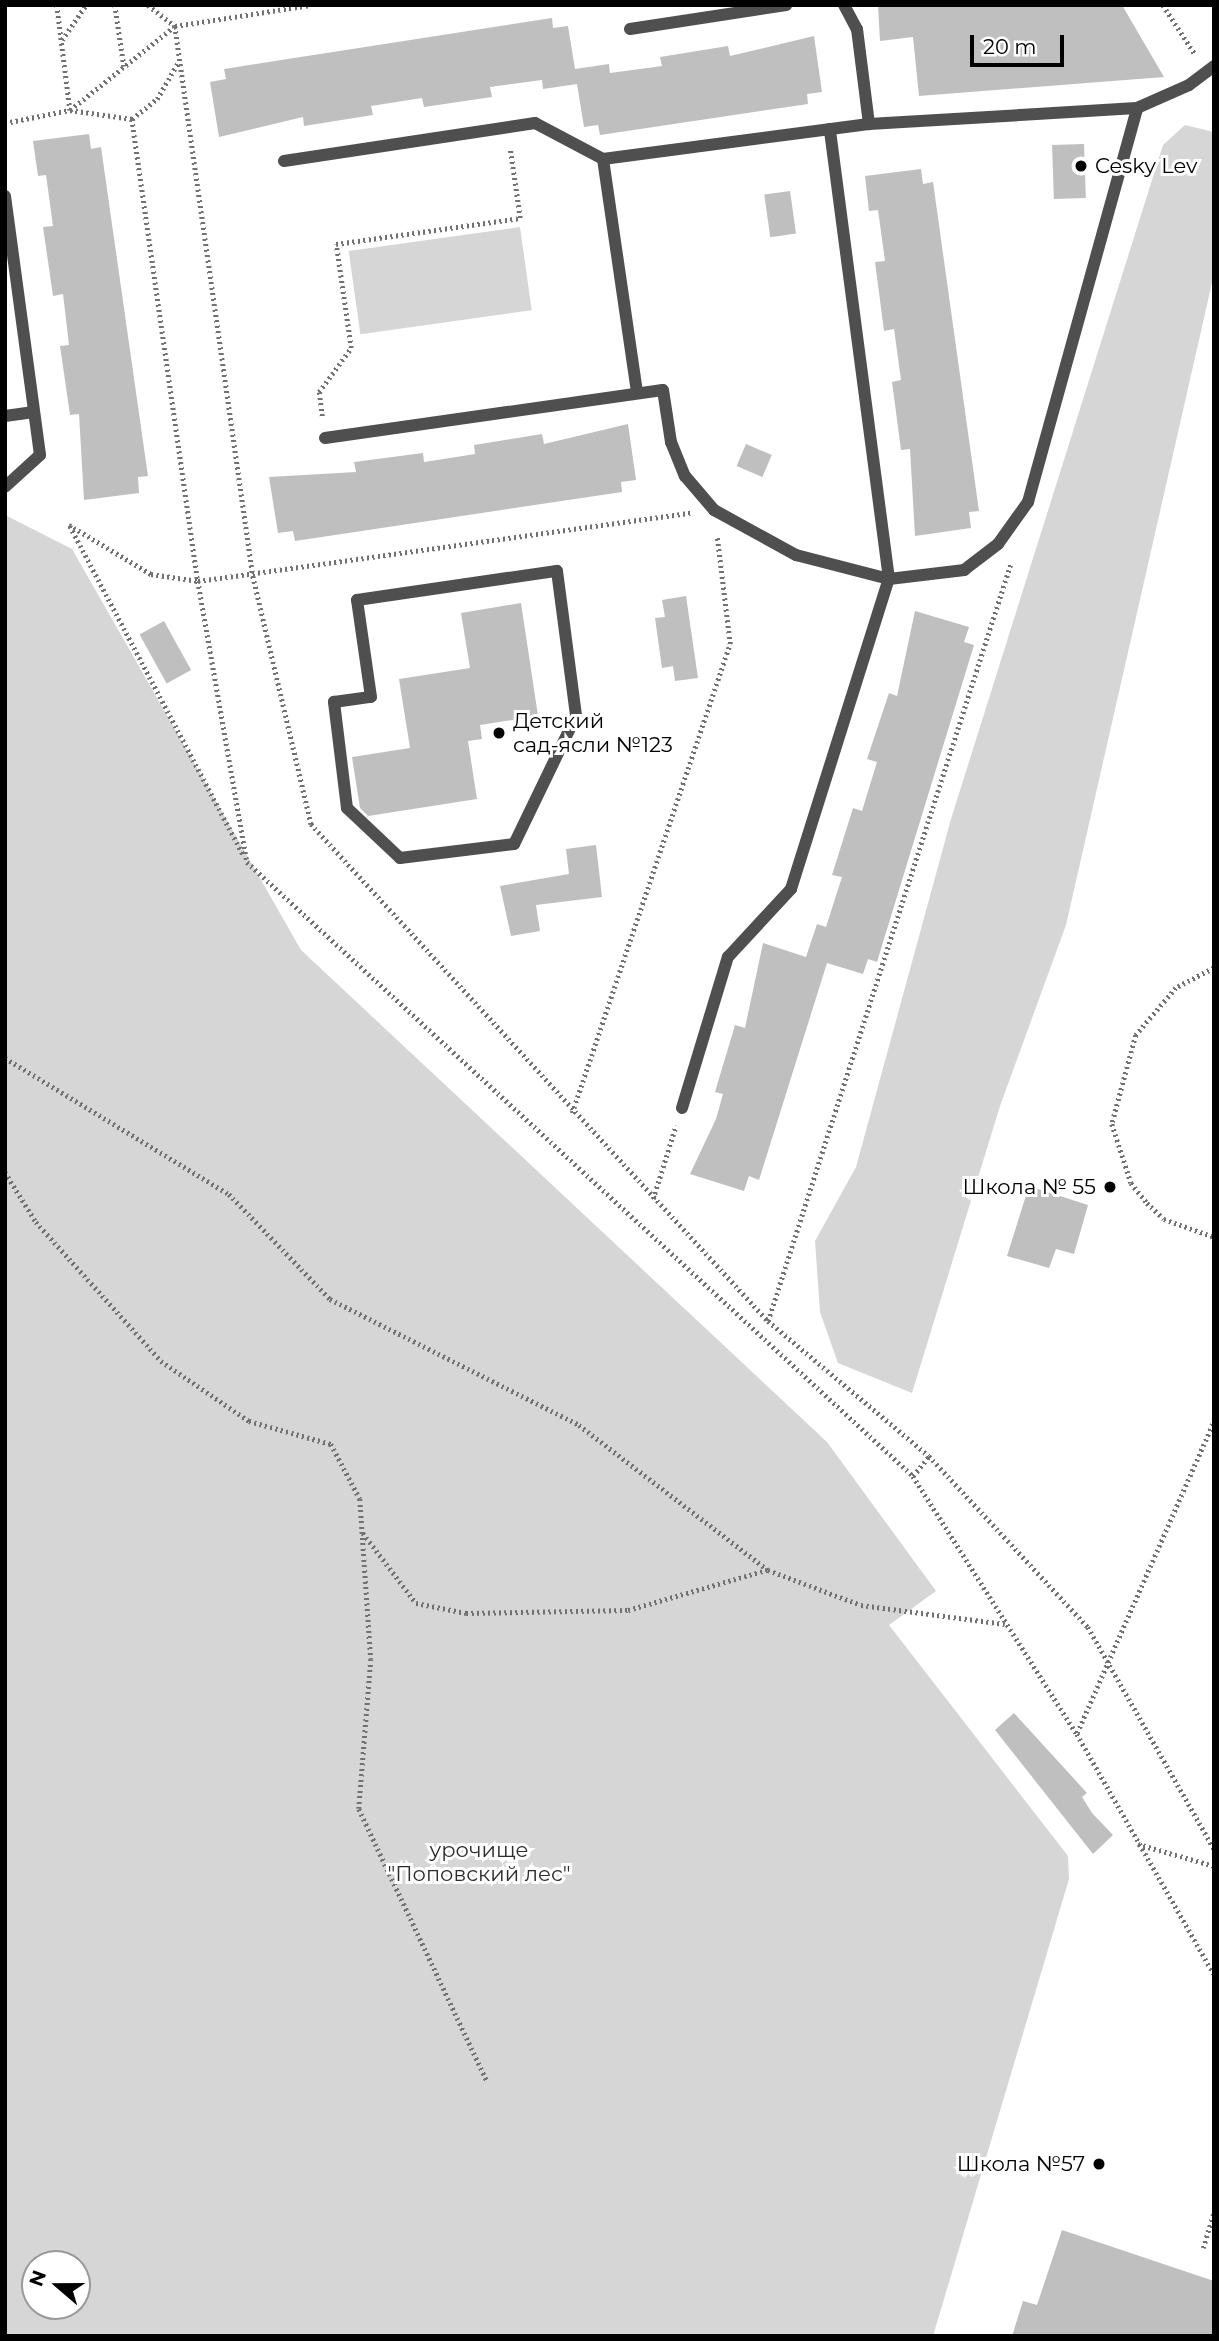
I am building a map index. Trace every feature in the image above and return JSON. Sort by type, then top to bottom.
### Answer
[{"type":"lane","points":[[630,29],[786,5]]},
{"type":"lane","points":[[844,5],[857,29],[869,124]]},
{"type":"lane","points":[[284,161],[535,123],[603,159],[869,124],[1137,108],[1210,69]]},
{"type":"lane","points":[[325,438],[663,390],[676,454],[714,510],[796,555],[889,579],[964,570],[998,544],[1028,502],[1137,108]]},
{"type":"lane","points":[[682,1108],[728,957],[791,889],[889,579],[830,129]]},
{"type":"lane","points":[[603,159],[637,393]]},
{"type":"lane","points":[[5,195],[11,278],[40,455],[5,487]]},
{"type":"lane","points":[[5,416],[34,412]]},
{"type":"lane","points":[[557,571],[576,716],[514,844],[400,858],[348,808],[334,702],[371,697],[357,600],[557,571]]},
{"type":"path","points":[[57,5],[70,110]]},
{"type":"path","points":[[62,40],[86,5]]},
{"type":"path","points":[[115,5],[124,66]]},
{"type":"path","points":[[148,5],[175,26],[253,576],[311,824],[572,1114],[768,1321],[929,1456],[1088,1627],[1214,1849]]},
{"type":"path","points":[[70,110],[175,26],[310,5]]},
{"type":"path","points":[[1163,5],[1210,69]]},
{"type":"path","points":[[5,124],[70,110],[132,118],[157,99],[180,60]]},
{"type":"path","points":[[132,118],[198,581],[247,862]]},
{"type":"path","points":[[325,438],[319,392],[351,348],[336,244],[520,218],[507,128]]},
{"type":"path","points":[[572,1114],[730,644],[714,510],[253,576],[198,581],[151,574],[69,525],[247,862],[913,1476],[1077,1734],[1214,1974]]},
{"type":"path","points":[[768,1321],[1014,553]]},
{"type":"path","points":[[1214,968],[1176,988],[1136,1035],[1112,1124],[1131,1183],[1147,1203],[1164,1219],[1214,1237]]},
{"type":"path","points":[[5,1058],[229,1194],[330,1299],[579,1425],[768,1570],[861,1605],[1005,1624]]},
{"type":"path","points":[[653,1199],[682,1108]]},
{"type":"path","points":[[5,1172],[36,1222],[161,1361],[249,1422],[331,1444],[360,1499],[371,1659],[359,1809],[487,2081]]},
{"type":"path","points":[[1077,1734],[1110,1664],[1214,1421]]},
{"type":"path","points":[[913,1476],[929,1456]]},
{"type":"path","points":[[362,1532],[416,1602],[466,1613],[628,1610],[768,1570]]},
{"type":"path","points":[[1138,1844],[1214,1866]]},
{"type":"path","points":[[1203,2248],[1214,2213]]},
{"type":"green space","points":[[1185,125],[1214,132],[1214,274],[1066,925],[1000,1106],[912,1393],[838,1363],[820,1312],[815,1241],[856,1167],[951,819],[1163,145]]},
{"type":"green space","points":[[520,227],[532,310],[360,334],[349,251]]},
{"type":"green space","name":"урочище \"Поповский лес\"","points":[[5,515],[72,549],[301,950],[827,1442],[936,1591],[889,1625],[1068,1856],[1069,1879],[933,2336],[5,2336]]},
{"type":"building","points":[[878,5],[1122,5],[1164,77],[919,96],[913,37],[880,41]]},
{"type":"building","points":[[552,18],[553,28],[568,26],[575,69],[609,64],[610,73],[662,66],[660,57],[728,46],[730,56],[814,36],[822,92],[807,94],[808,104],[600,135],[598,125],[584,127],[577,84],[543,89],[542,80],[490,87],[492,97],[424,107],[422,98],[371,106],[373,115],[304,126],[303,117],[219,137],[210,82],[226,79],[224,69]]},
{"type":"building","points":[[89,134],[91,149],[101,147],[148,476],[138,477],[139,493],[84,500],[79,414],[70,415],[60,346],[69,345],[63,294],[53,296],[43,227],[53,226],[46,175],[38,176],[33,141]]},
{"type":"building","points":[[1084,144],[1086,198],[1054,199],[1052,145]]},
{"type":"building","points":[[921,169],[923,184],[933,182],[979,511],[969,512],[971,528],[915,536],[910,449],[901,450],[892,382],[901,380],[894,329],[884,331],[875,262],[885,261],[878,210],[869,211],[865,176]]},
{"type":"building","points":[[790,191],[796,234],[770,237],[764,195]]},
{"type":"building","points":[[628,424],[636,480],[621,482],[622,492],[295,541],[293,531],[278,533],[269,477],[356,472],[354,462],[423,453],[424,462],[475,454],[474,445],[542,434],[544,444]]},
{"type":"building","points":[[746,444],[772,455],[762,477],[737,466]]},
{"type":"building","points":[[686,596],[698,678],[675,681],[673,666],[662,668],[655,618],[665,617],[662,600]]},
{"type":"building","points":[[521,603],[538,716],[480,725],[482,739],[468,741],[477,799],[368,816],[360,808],[352,757],[410,748],[399,679],[470,668],[461,613]]},
{"type":"building","points":[[915,611],[969,627],[964,642],[974,645],[877,962],[868,959],[863,974],[827,963],[759,1180],[749,1176],[744,1191],[690,1174],[716,1119],[723,1094],[715,1092],[735,1025],[745,1028],[763,943],[806,957],[817,924],[826,927],[842,877],[832,875],[853,808],[862,811],[877,762],[867,759],[889,693],[897,696]]},
{"type":"building","points":[[164,621],[191,670],[167,684],[140,635]]},
{"type":"building","points":[[596,845],[602,897],[536,905],[540,931],[511,936],[500,886],[569,874],[566,849]]},
{"type":"building","points":[[1029,1186],[1088,1205],[1074,1254],[1056,1249],[1049,1268],[1007,1256]]},
{"type":"building","points":[[1014,1713],[1087,1793],[1082,1797],[1092,1813],[1113,1835],[1093,1854],[995,1730]]},
{"type":"building","points":[[1062,2230],[1214,2281],[1214,2336],[1012,2336],[1023,2301],[1037,2305]]},
{"type":"place","name":"Cesky Lev","points":[[1081,166]]},
{"type":"place","name":"Детский сад-ясли №123","points":[[499,733]]},
{"type":"place","name":"Школа № 55","points":[[1110,1187]]},
{"type":"place","name":"Школа №57","points":[[1099,2164]]}]
